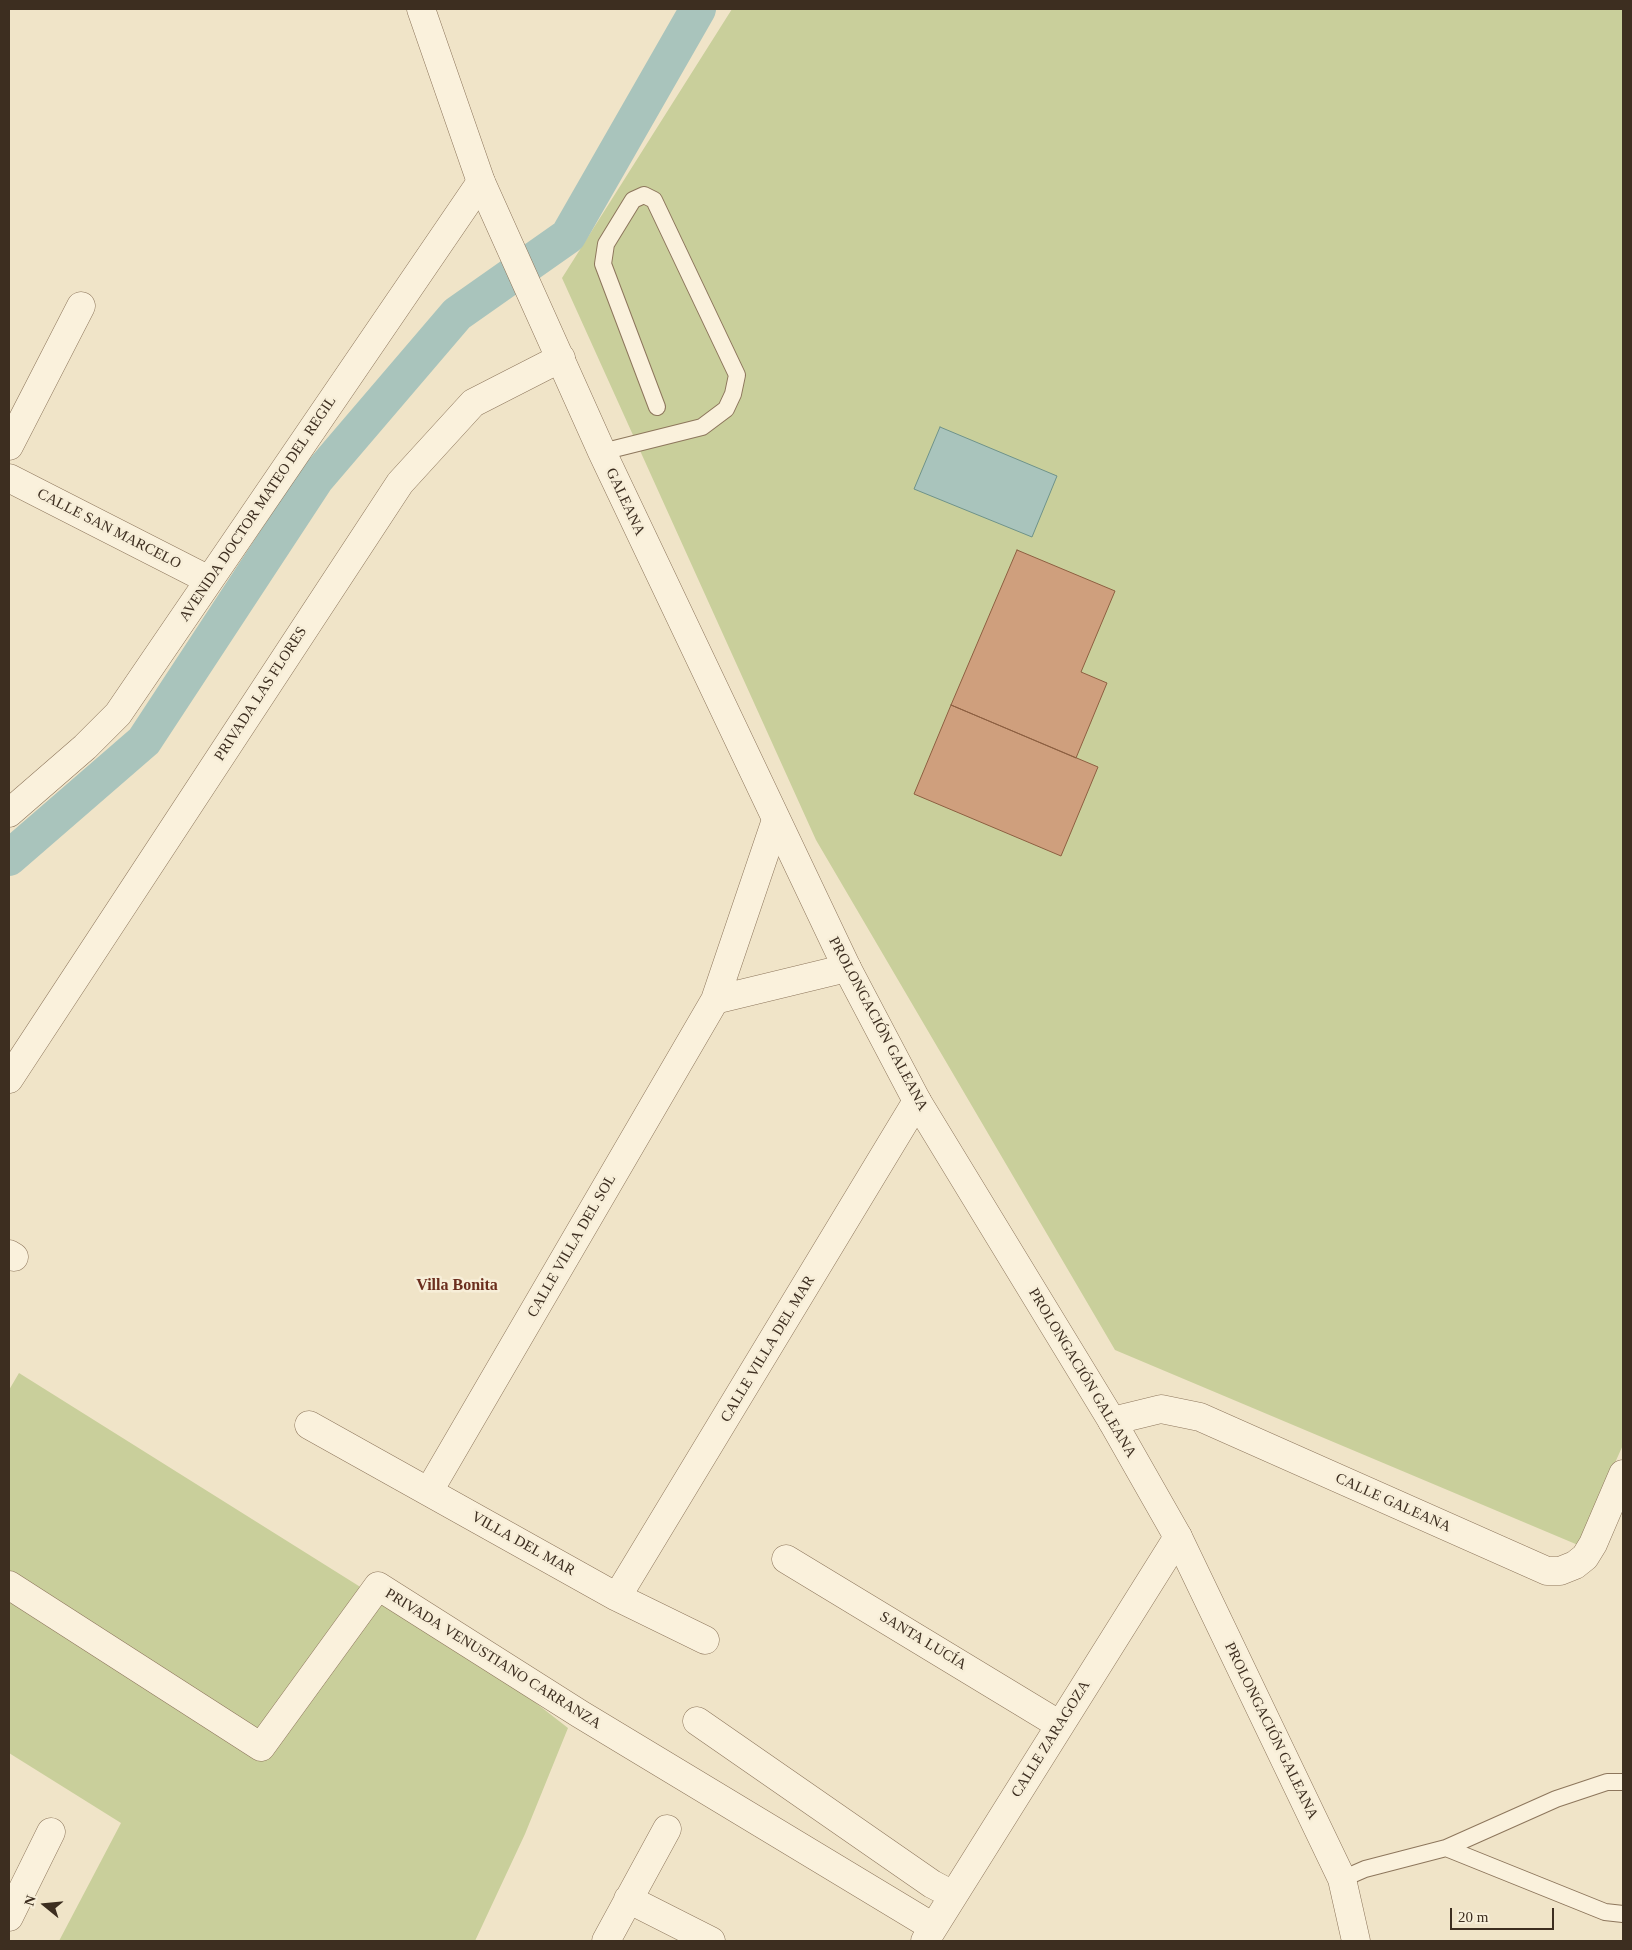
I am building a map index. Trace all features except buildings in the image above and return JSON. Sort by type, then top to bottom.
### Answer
[{"type":"street","name":"GALEANA","points":[[421,9],[480,182],[602,452],[776,820]]},
{"type":"street","name":"AVENIDA DOCTOR MATEO DEL REGIL","points":[[9,813],[85,747],[118,714],[480,182]]},
{"type":"street","points":[[9,446],[81,306]]},
{"type":"street","name":"PRIVADA LAS FLORES","points":[[9,1079],[400,483],[473,403],[561,358]]},
{"type":"street","name":"CALLE SAN MARCELO","points":[[9,478],[209,580]]},
{"type":"street","name":"PROLONGACIÓN GALEANA","points":[[776,820],[847,968],[917,1101],[1112,1421],[1178,1537],[1342,1879],[1356,1941]]},
{"type":"street","name":"CALLE VILLA DEL SOL","points":[[429,1491],[715,1000],[776,820]]},
{"type":"street","points":[[715,1000],[847,968]]},
{"type":"street","name":"CALLE VILLA DEL MAR","points":[[617,1597],[917,1101]]},
{"type":"street","name":"CALLE GALEANA","points":[[1112,1421],[1161,1409],[1200,1417],[1547,1572],[1568,1568],[1585,1557],[1593,1544],[1623,1474]]},
{"type":"street","name":"VILLA DEL MAR","points":[[309,1425],[617,1597],[705,1640]]},
{"type":"street","name":"CALLE ZARAGOZA","points":[[929,1934],[1178,1537]]},
{"type":"street","name":"SANTA LUCÍA","points":[[786,1559],[1060,1724]]},
{"type":"street","name":"PRIVADA VENUSTIANO CARRANZA","points":[[9,1585],[261,1748],[378,1586],[929,1934]]},
{"type":"street","points":[[697,1721],[932,1884],[953,1896]]},
{"type":"street","points":[[606,1941],[667,1829]]},
{"type":"street","points":[[9,1918],[51,1832]]},
{"type":"street","points":[[628,1899],[711,1941]]},
{"type":"lane","points":[[602,452],[702,428],[726,409],[733,394],[737,376],[654,200],[644,195],[633,200],[606,244],[603,264],[657,407]]},
{"type":"lane","points":[[1342,1879],[1365,1869],[1446,1848],[1556,1799],[1607,1782],[1623,1782]]},
{"type":"lane","points":[[1446,1848],[1605,1912],[1623,1914]]},
{"type":"green space","points":[[732,9],[1623,9],[1623,1445],[1578,1545],[1115,1350],[816,840],[562,278]]},
{"type":"green space","points":[[19,1373],[496,1672],[568,1728],[525,1834],[475,1941],[59,1941],[121,1823],[9,1753],[9,1390]]},
{"type":"water","points":[[940,427],[1057,476],[1032,537],[914,489]]},
{"type":"waterway","points":[[9,858],[144,741],[316,479],[457,314],[568,236],[698,9]]},
{"type":"district","name":"Villa Bonita","points":[[457,1286]]}]
